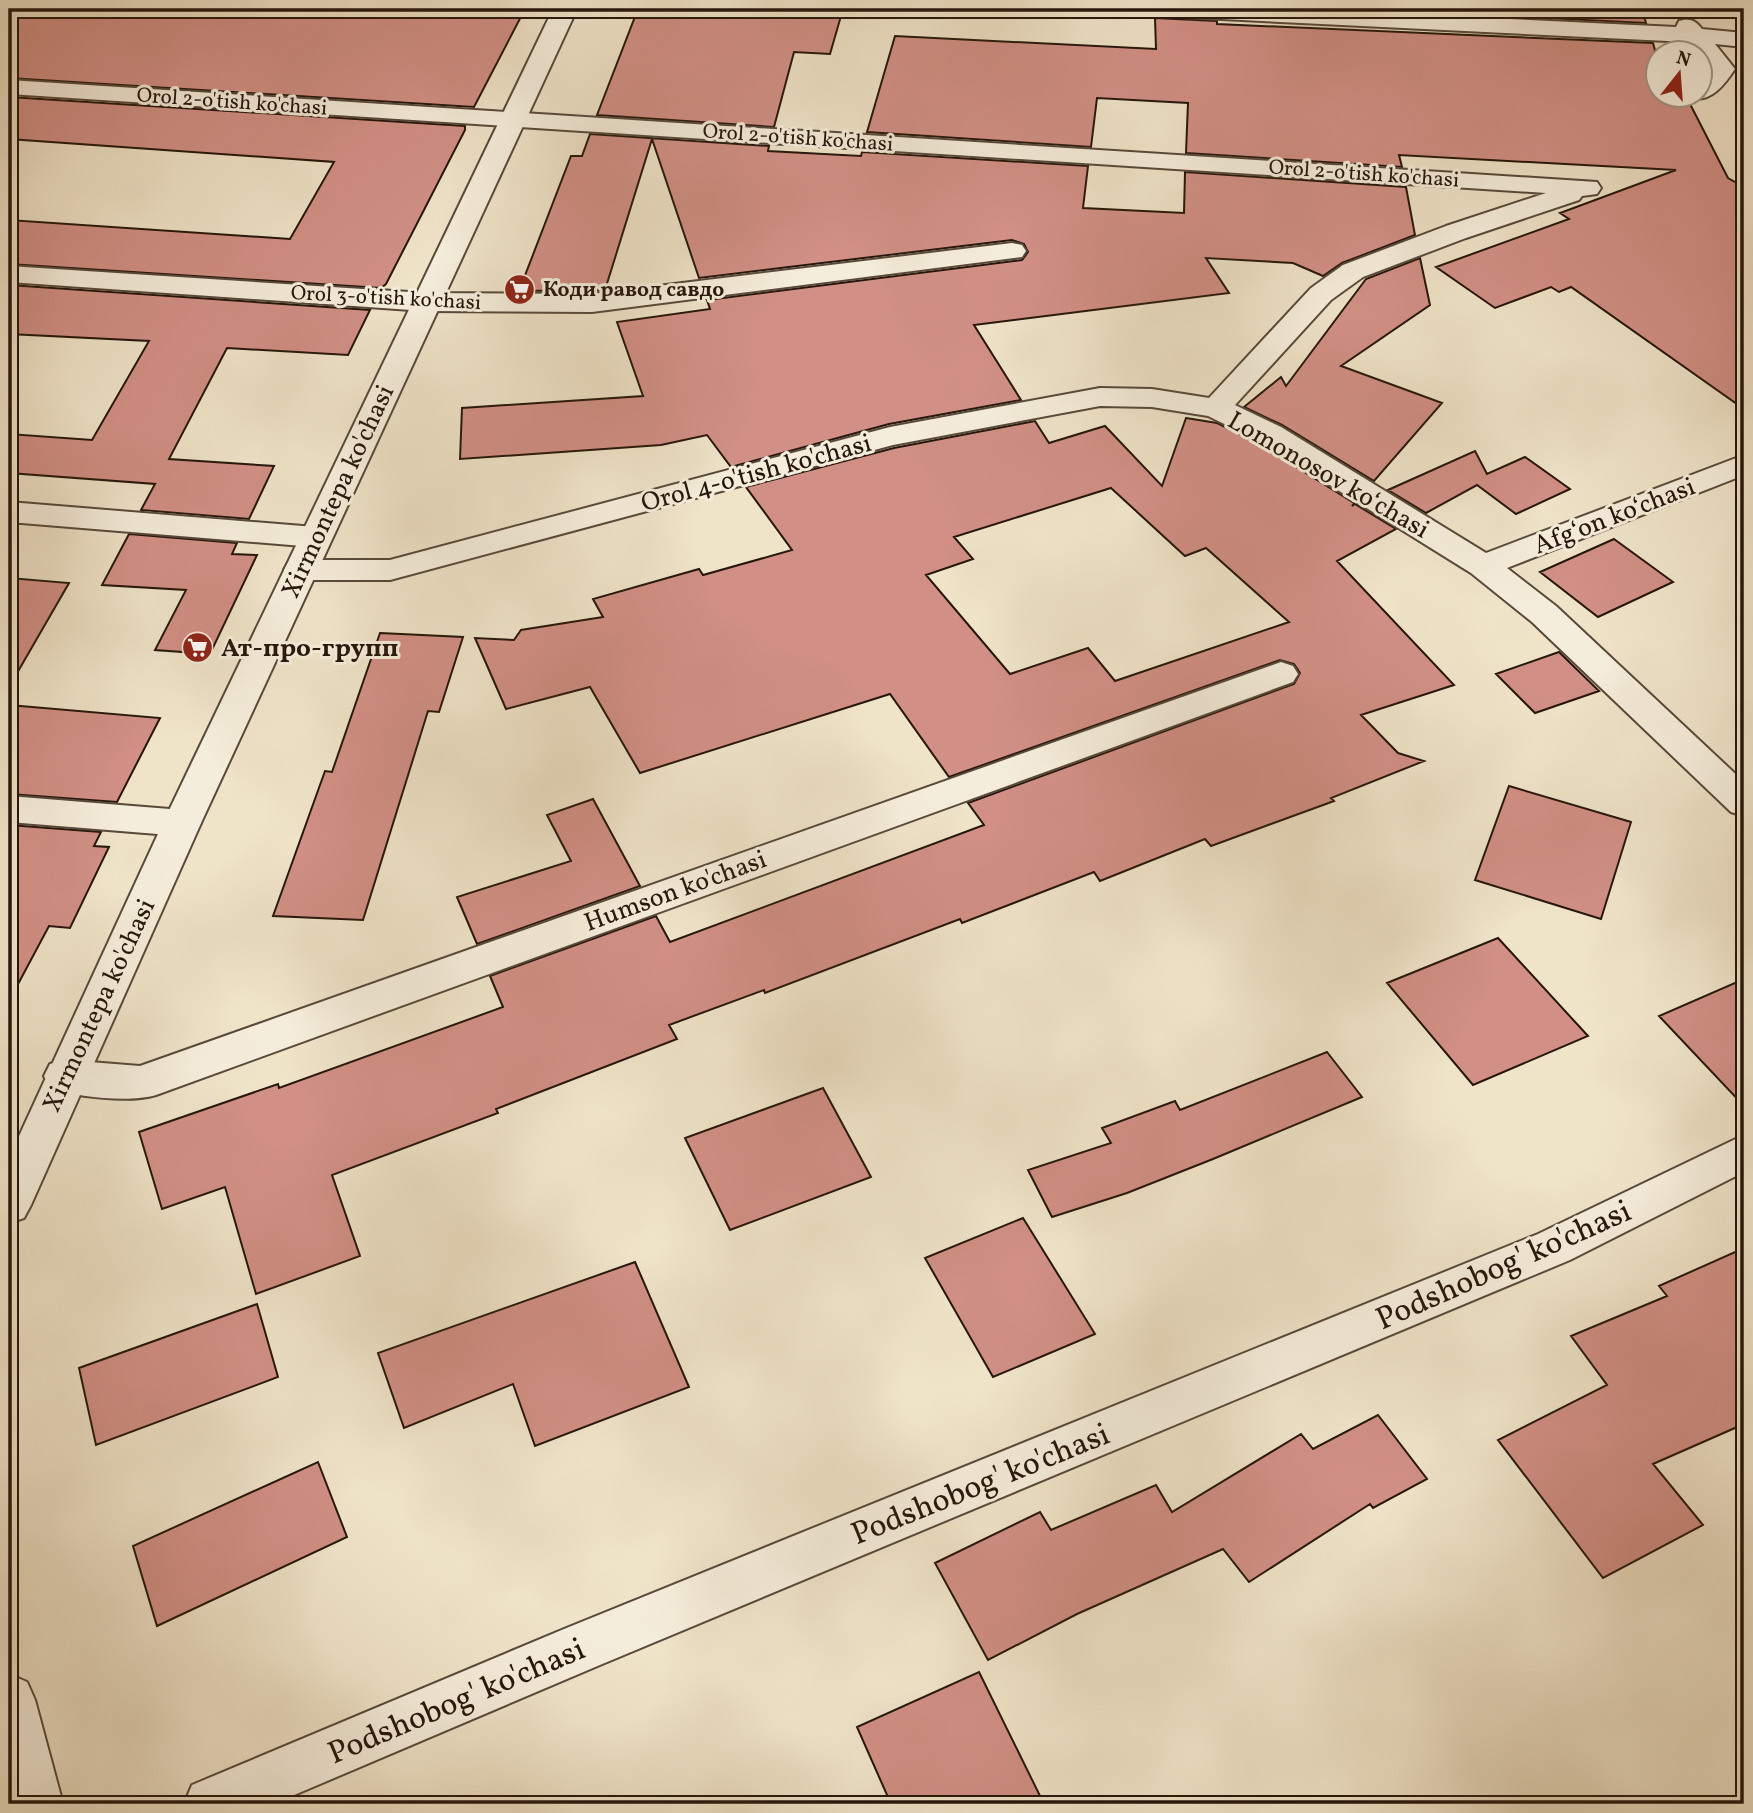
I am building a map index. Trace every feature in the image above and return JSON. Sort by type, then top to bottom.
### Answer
[{"type":"street","name":"Xirmontepa ko'chasi","points":[[9,1205],[65,1076],[182,823],[565,9]]},
{"type":"street","points":[[1161,9],[1694,35],[1744,40]]},
{"type":"street","points":[[1672,9],[1697,38]]},
{"type":"street","points":[[1714,58],[1723,69],[1714,78]]},
{"type":"street","name":"Orol 2-o'tish ko'chasi","points":[[9,87],[1588,188]]},
{"type":"street","name":"Lomonosov koʻchasi","points":[[1588,188],[1456,232],[1353,271],[1321,294],[1216,408],[1270,434],[1483,566],[1544,614],[1744,803]]},
{"type":"street","name":"Orol 3-o'tish ko'chasi","points":[[9,274],[425,302],[592,303],[1012,251]]},
{"type":"street","name":"Orol 4-o'tish ko'chasi","points":[[300,570],[390,570],[890,436],[1100,397],[1152,398],[1216,408]]},
{"type":"street","name":"Afgʻon koʻchasi","points":[[1483,566],[1744,464]]},
{"type":"street","points":[[9,512],[316,537]]},
{"type":"street","name":"Humson ko'chasi","points":[[65,1076],[141,1083],[1281,674]]},
{"type":"street","points":[[9,808],[182,823]]},
{"type":"street","name":"Podshobog' ko'chasi","points":[[211,1804],[582,1647],[1554,1247],[1744,1152]]},
{"type":"street","points":[[9,1700],[36,1804]]},
{"type":"building","points":[[9,9],[525,9],[474,107],[9,78]]},
{"type":"building","points":[[638,9],[843,9],[830,54],[794,52],[774,127],[597,115]]},
{"type":"building","points":[[1479,9],[1642,9],[1646,23],[1480,15]]},
{"type":"building","points":[[1155,18],[1217,21],[1217,24],[1644,43],[1644,108],[1692,108],[1728,178],[1744,187],[1744,409],[1571,287],[1559,292],[1551,287],[1495,308],[1436,267],[1569,219],[1560,213],[1676,170],[1399,155],[1402,167],[1186,153],[1188,103],[1097,98],[1091,147],[867,132],[895,36],[1156,49]]},
{"type":"building","points":[[9,97],[465,126],[465,130],[386,284],[381,288],[9,264],[9,220],[290,239],[334,162],[9,139]]},
{"type":"building","points":[[590,134],[769,146],[768,151],[861,156],[862,152],[1088,166],[1083,208],[1184,213],[1185,172],[1406,187],[1415,235],[1342,263],[1323,276],[1293,263],[1206,258],[1229,293],[974,325],[1021,400],[889,424],[731,467],[707,435],[661,445],[460,459],[462,408],[643,396],[617,322],[710,309],[707,300],[1022,260],[1028,252],[1024,244],[1012,240],[699,278],[652,139],[605,290],[519,291],[571,156],[582,156]]},
{"type":"building","points":[[1420,258],[1430,305],[1341,366],[1442,403],[1374,481],[1282,425],[1244,407],[1281,377],[1286,386],[1366,279]]},
{"type":"building","points":[[9,285],[370,310],[348,355],[227,348],[169,459],[274,466],[249,519],[141,510],[155,484],[9,473],[9,434],[92,440],[149,341],[9,334]]},
{"type":"building","points":[[1186,418],[1217,423],[1258,443],[1354,503],[1352,506],[1355,504],[1396,529],[1337,561],[1454,685],[1361,715],[1398,753],[1424,761],[1331,798],[1334,801],[1211,846],[1205,839],[1100,881],[1094,872],[962,923],[960,919],[765,993],[764,990],[669,1025],[677,1039],[496,1109],[498,1113],[332,1175],[360,1256],[256,1294],[225,1187],[162,1209],[139,1132],[278,1084],[279,1088],[503,1007],[490,976],[656,916],[670,942],[984,825],[968,803],[1294,684],[1300,673],[1294,664],[1280,660],[949,777],[890,694],[640,773],[590,687],[506,709],[475,638],[514,640],[521,630],[603,617],[593,599],[699,569],[703,575],[792,550],[746,487],[894,448],[1035,421],[1049,443],[1105,426],[1162,486]],"holes":[[[1111,488],[1185,556],[1206,548],[1289,622],[1115,681],[1088,648],[1010,674],[926,575],[973,559],[954,537]]]},
{"type":"building","points":[[1475,451],[1487,474],[1525,457],[1570,489],[1516,514],[1477,485],[1426,513],[1388,490]]},
{"type":"building","points":[[129,534],[237,543],[232,554],[257,555],[210,654],[155,650],[186,590],[102,585]]},
{"type":"building","points":[[1614,539],[1673,582],[1598,617],[1540,572]]},
{"type":"building","points":[[9,578],[69,583],[9,687]]},
{"type":"building","points":[[380,633],[463,637],[439,712],[428,711],[363,920],[273,916],[325,771],[332,772]]},
{"type":"building","points":[[1559,652],[1599,691],[1535,713],[1496,674]]},
{"type":"building","points":[[9,705],[160,718],[117,802],[9,794]]},
{"type":"building","points":[[1509,786],[1631,822],[1601,919],[1475,880]]},
{"type":"building","points":[[593,799],[640,886],[477,944],[457,897],[571,861],[547,815]]},
{"type":"building","points":[[9,825],[101,832],[94,846],[109,847],[70,928],[49,926],[9,1001]]},
{"type":"building","points":[[1498,938],[1588,1036],[1473,1085],[1387,983]]},
{"type":"building","points":[[1744,979],[1744,1106],[1659,1016]]},
{"type":"building","points":[[1327,1052],[1362,1097],[1127,1193],[1052,1217],[1028,1170],[1111,1143],[1102,1128],[1175,1101],[1180,1110]]},
{"type":"building","points":[[823,1088],[871,1177],[730,1230],[685,1138]]},
{"type":"building","points":[[1023,1218],[1095,1334],[993,1377],[925,1258]]},
{"type":"building","points":[[1744,1248],[1744,1424],[1653,1464],[1703,1525],[1603,1578],[1498,1440],[1607,1385],[1571,1336],[1667,1296],[1659,1286]]},
{"type":"building","points":[[635,1262],[689,1387],[535,1446],[513,1384],[404,1428],[378,1353]]},
{"type":"building","points":[[257,1304],[278,1377],[96,1445],[79,1368]]},
{"type":"building","points":[[1378,1415],[1427,1479],[1373,1508],[1370,1504],[1249,1582],[1223,1549],[1077,1614],[988,1660],[935,1563],[1040,1512],[1051,1530],[1156,1485],[1172,1512],[1301,1434],[1313,1449]]},
{"type":"building","points":[[318,1462],[347,1537],[157,1626],[133,1546]]},
{"type":"building","points":[[979,1672],[1044,1804],[891,1804],[857,1727]]},
{"type":"place","name":"Коди равод савдо","points":[[520,289]]},
{"type":"place","name":"Ат-про-групп","points":[[198,647]]}]
